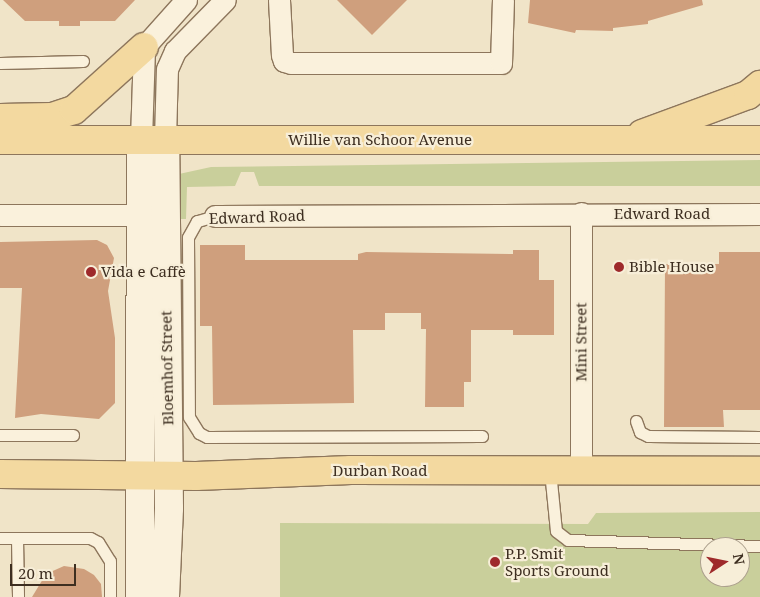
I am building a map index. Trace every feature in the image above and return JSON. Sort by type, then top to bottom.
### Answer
[{"type":"main road","points":[[0,118],[52,117],[74,110],[144,47]]},
{"type":"main road","points":[[624,140],[748,95],[760,85]]},
{"type":"main road","name":"Willie van Schoor Avenue","points":[[0,140],[760,140]]},
{"type":"main road","name":"Durban Road","points":[[0,474],[168,475],[351,470],[760,471]]},
{"type":"street","points":[[153,139],[144,47],[186,0]]},
{"type":"street","points":[[153,139],[167,69],[175,52],[225,0]]},
{"type":"street","points":[[279,0],[282,55],[284,61],[291,63],[501,63],[503,0]]},
{"type":"street","name":"Bloemhof Street","points":[[153,139],[154,215],[168,475],[164,597]]},
{"type":"street","name":"Edward Road","points":[[215,216],[581,213],[760,214]]},
{"type":"street","name":"Mini Street","points":[[581,213],[581,471]]},
{"type":"street","points":[[0,215],[154,215]]},
{"type":"street","name":"Bloemhof Street","points":[[140,597],[140,475],[154,215]]},
{"type":"lane","points":[[0,63],[83,61]]},
{"type":"lane","name":"Edward Road","points":[[215,216],[198,221],[188,237],[189,417],[199,434],[207,437],[482,436]]},
{"type":"lane","points":[[636,421],[640,432],[648,436],[760,437]]},
{"type":"lane","points":[[0,435],[73,435]]},
{"type":"lane","points":[[550,471],[556,530],[568,540],[760,546]]},
{"type":"lane","points":[[0,538],[90,538],[98,542],[110,561],[110,597]]},
{"type":"lane","points":[[17,538],[18,597]]},
{"type":"green space","points":[[760,160],[760,186],[259,186],[254,172],[241,172],[235,186],[187,187],[186,219],[179,219],[179,174],[211,167]]},
{"type":"green space","name":"P.P. Smit Sports Ground","points":[[760,512],[760,597],[280,597],[280,523],[588,524],[596,513]]},
{"type":"building","points":[[3,0],[135,0],[115,21],[80,21],[80,26],[59,26],[59,21],[25,21]]},
{"type":"building","points":[[337,0],[407,0],[372,35]]},
{"type":"building","points":[[530,0],[702,0],[703,5],[648,21],[648,24],[613,28],[613,31],[576,30],[575,33],[528,23]]},
{"type":"building","points":[[97,240],[107,245],[114,258],[108,291],[115,338],[115,403],[99,419],[41,414],[15,418],[22,288],[0,288],[0,242]]},
{"type":"building","points":[[200,245],[245,245],[245,260],[358,260],[358,254],[366,252],[513,254],[513,250],[539,250],[539,280],[554,280],[554,335],[513,335],[513,330],[471,330],[471,382],[464,382],[464,407],[425,407],[426,329],[421,329],[421,313],[385,313],[385,330],[353,330],[354,403],[213,405],[212,326],[200,326]]},
{"type":"building","points":[[719,252],[760,252],[760,410],[723,410],[724,427],[664,427],[665,264],[719,264]]},
{"type":"building","points":[[64,566],[84,569],[94,575],[101,584],[102,597],[32,597],[46,574]]},
{"type":"place","name":"Bible House","points":[[619,267]]},
{"type":"place","name":"Vida e Caffè","points":[[91,272]]},
{"type":"place","name":"P.P. Smit Sports Ground","points":[[495,562]]}]
